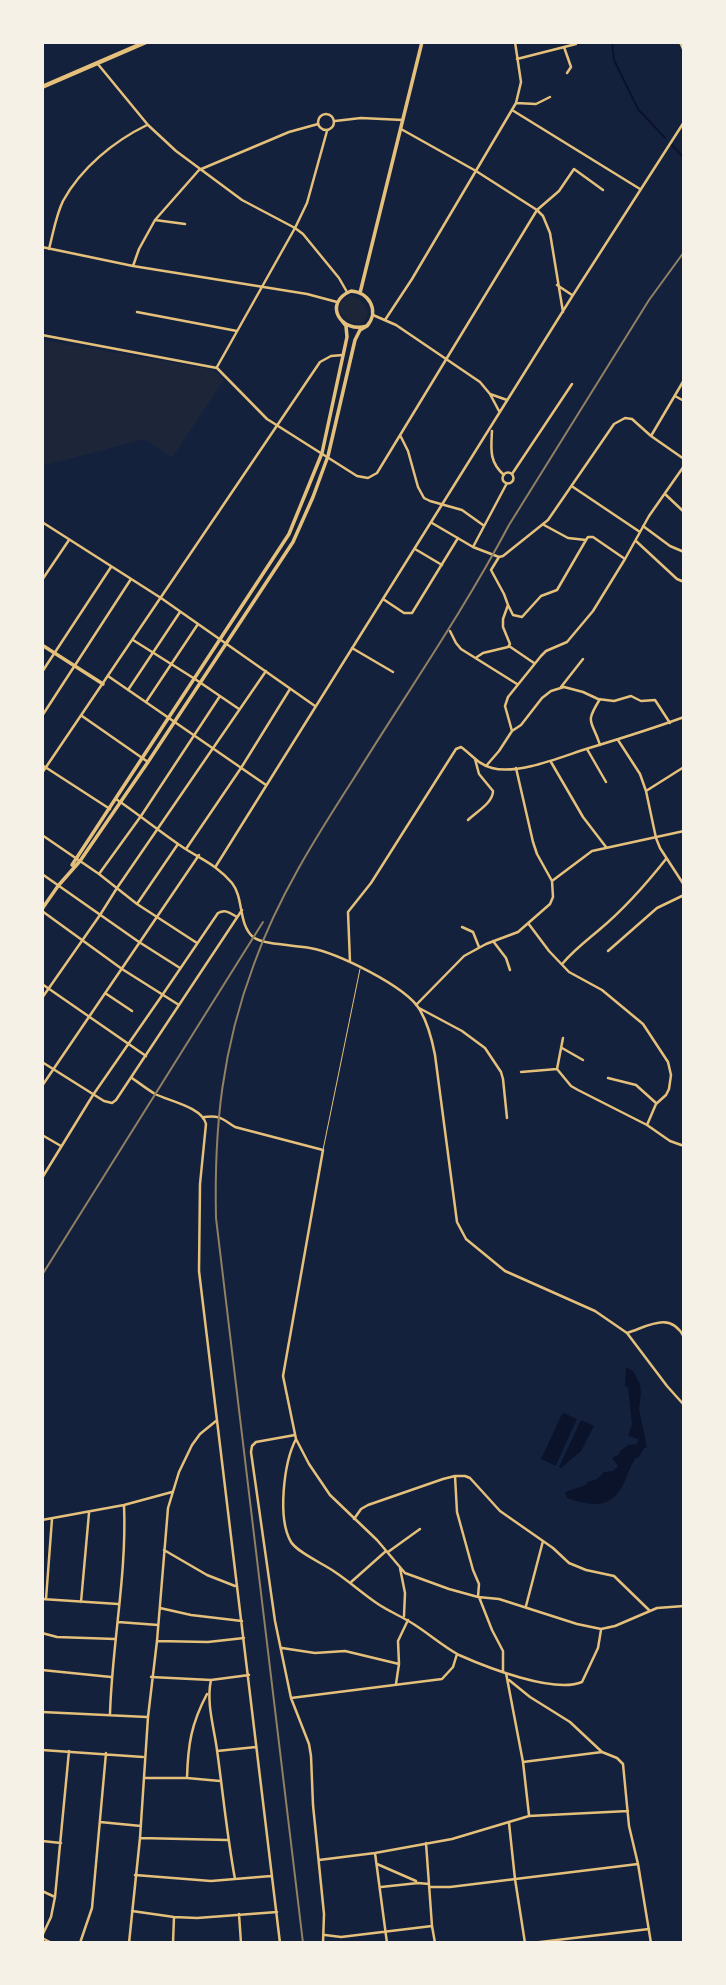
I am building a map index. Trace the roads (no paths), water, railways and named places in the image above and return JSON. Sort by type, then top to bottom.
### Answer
[{"type":"highway","points":[[42,88],[146,42]]},
{"type":"main road","points":[[360,293],[422,42]]},
{"type":"main road","points":[[42,910],[118,800],[148,762],[174,722],[198,680],[221,639],[289,534],[322,453],[343,355],[347,332],[336,309],[337,302],[347,292],[360,293],[373,307],[373,315],[367,326],[360,330],[355,341],[328,456],[293,542],[226,642],[198,680],[169,718],[118,800]]},
{"type":"main road","points":[[342,321],[356,328],[367,326]]},
{"type":"main road","points":[[42,645],[103,684]]},
{"type":"street","points":[[385,320],[516,103],[520,82],[514,42]]},
{"type":"street","points":[[680,42],[684,51]]},
{"type":"street","points":[[517,59],[576,44]]},
{"type":"street","points":[[564,47],[571,68],[567,74]]},
{"type":"street","points":[[97,63],[148,125],[199,170],[242,200],[295,228],[312,243],[347,292]]},
{"type":"street","points":[[516,103],[540,103],[550,97]]},
{"type":"street","points":[[512,110],[640,190]]},
{"type":"street","points":[[327,131],[321,129],[319,118],[329,114],[335,121]]},
{"type":"street","points":[[335,121],[361,118],[403,120]]},
{"type":"street","points":[[216,368],[295,228],[307,202],[327,131],[333,127],[335,121]]},
{"type":"street","points":[[133,266],[155,220],[199,170],[289,132],[318,124]]},
{"type":"street","points":[[216,866],[573,295],[684,124]]},
{"type":"street","points":[[49,248],[62,202],[77,181],[118,141],[148,125]]},
{"type":"street","points":[[401,129],[537,209],[550,233],[563,312]]},
{"type":"street","points":[[42,335],[216,368],[276,425],[357,476],[368,478],[377,473],[537,209],[559,191],[574,169],[603,190]]},
{"type":"street","points":[[155,220],[185,225]]},
{"type":"street","points":[[42,247],[133,266],[307,293],[337,302]]},
{"type":"street","points":[[557,285],[573,295]]},
{"type":"street","points":[[137,312],[238,331]]},
{"type":"street","points":[[373,315],[445,357],[480,382],[500,412]]},
{"type":"street","points":[[42,773],[44,766],[82,716],[320,362],[331,356],[343,355]]},
{"type":"street","points":[[651,436],[684,380]]},
{"type":"street","points":[[473,547],[507,484],[513,481],[512,474],[572,384]]},
{"type":"street","points":[[490,394],[508,400]]},
{"type":"street","points":[[675,396],[684,401]]},
{"type":"street","points":[[625,559],[589,537],[557,590],[541,596],[522,617],[513,615],[491,570],[499,557],[544,525],[619,420],[632,419],[684,459]]},
{"type":"street","points":[[492,428],[492,458],[507,484]]},
{"type":"street","points":[[400,435],[424,498],[462,510],[483,525]]},
{"type":"street","points":[[512,732],[505,706],[508,696],[546,651],[567,642],[593,611],[643,526],[684,466]]},
{"type":"street","points":[[503,475],[512,474]]},
{"type":"street","points":[[572,487],[640,531]]},
{"type":"street","points":[[664,494],[684,512]]},
{"type":"street","points":[[42,522],[161,598],[315,706]]},
{"type":"street","points":[[431,523],[473,547],[499,557]]},
{"type":"street","points":[[544,525],[568,538],[586,540]]},
{"type":"street","points":[[643,526],[684,552]]},
{"type":"street","points":[[383,599],[404,613],[412,613],[458,538]]},
{"type":"street","points":[[42,580],[69,540]]},
{"type":"street","points":[[636,541],[677,579],[684,582]]},
{"type":"street","points":[[415,549],[442,565]]},
{"type":"street","points":[[42,673],[111,567]]},
{"type":"street","points":[[42,716],[131,579]]},
{"type":"street","points":[[508,605],[503,627],[509,638],[509,646]]},
{"type":"street","points":[[128,690],[180,611]]},
{"type":"street","points":[[146,702],[198,624]]},
{"type":"street","points":[[450,631],[459,647],[517,684]]},
{"type":"street","points":[[133,640],[239,709]]},
{"type":"street","points":[[477,657],[509,646],[534,663]]},
{"type":"street","points":[[352,648],[393,672]]},
{"type":"street","points":[[486,766],[512,732],[547,694],[561,688],[583,659]]},
{"type":"street","points":[[42,998],[266,671]]},
{"type":"street","points":[[108,677],[266,785]]},
{"type":"street","points":[[561,688],[577,690],[600,699],[617,701],[633,696],[641,701],[655,700],[670,723]]},
{"type":"street","points":[[186,849],[290,689]]},
{"type":"street","points":[[99,874],[141,816],[220,696]]},
{"type":"street","points":[[600,699],[591,715],[590,723],[600,745]]},
{"type":"street","points":[[82,716],[148,762]]},
{"type":"street","points":[[350,962],[347,916],[351,907],[371,883],[456,749],[461,747],[486,766],[498,769],[516,768],[551,762],[684,718]]},
{"type":"street","points":[[618,740],[640,774],[656,838],[666,859],[684,885]]},
{"type":"street","points":[[587,749],[606,782]]},
{"type":"street","points":[[468,820],[494,795],[479,774],[475,759]]},
{"type":"street","points":[[551,762],[583,817],[606,847]]},
{"type":"street","points":[[44,766],[111,810]]},
{"type":"street","points":[[646,791],[684,767]]},
{"type":"street","points":[[418,1007],[464,956],[518,932],[551,902],[552,881],[533,842],[516,768]]},
{"type":"street","points":[[118,800],[178,844],[216,866],[238,891],[251,934],[262,942],[313,948],[350,962],[398,989],[418,1007],[462,1031],[485,1048],[501,1072],[508,1118]]},
{"type":"street","points":[[552,881],[592,851],[684,831]]},
{"type":"street","points":[[42,835],[137,904],[197,943]]},
{"type":"street","points":[[137,904],[178,844]]},
{"type":"street","points":[[42,1086],[198,855]]},
{"type":"street","points":[[562,964],[577,947],[613,917],[666,859]]},
{"type":"street","points":[[42,874],[180,968]]},
{"type":"street","points":[[608,951],[657,908],[684,895]]},
{"type":"street","points":[[42,910],[122,969],[179,1005]]},
{"type":"street","points":[[42,1062],[93,1095],[112,1103],[122,1093],[242,910]]},
{"type":"street","points":[[42,1178],[93,1095],[218,913],[228,911],[237,917]]},
{"type":"street","points":[[528,923],[569,972],[615,1000],[645,1027],[665,1058],[670,1070],[670,1088],[656,1104],[647,1125]]},
{"type":"street","points":[[462,927],[473,932],[480,947]]},
{"type":"street","points":[[493,941],[506,958],[510,970]]},
{"type":"street","points":[[42,984],[146,1056]]},
{"type":"street","points":[[105,993],[132,1011]]},
{"type":"street","points":[[418,1007],[429,1029],[437,1065],[444,1134],[459,1228],[466,1239],[505,1271],[600,1313],[627,1333],[684,1405]]},
{"type":"street","points":[[557,1069],[563,1038]]},
{"type":"street","points":[[562,1048],[583,1060]]},
{"type":"street","points":[[521,1072],[557,1069]]},
{"type":"street","points":[[557,1069],[571,1086],[647,1125],[670,1142],[684,1146]]},
{"type":"street","points":[[132,1078],[155,1094],[197,1111],[204,1117],[206,1124],[198,1231],[199,1270],[280,1943]]},
{"type":"street","points":[[608,1078],[636,1085],[656,1104]]},
{"type":"street","points":[[204,1117],[217,1116],[235,1126],[323,1150],[283,1376],[295,1437],[309,1464],[330,1496],[387,1551],[400,1568],[413,1577],[601,1629],[615,1626],[657,1608],[684,1606]]},
{"type":"street","points":[[42,1135],[61,1146]]},
{"type":"street","points":[[627,1333],[660,1322],[669,1322],[679,1328],[684,1337]]},
{"type":"street","points":[[129,1943],[167,1515],[178,1472],[192,1445],[200,1434],[216,1421]]},
{"type":"street","points":[[295,1437],[289,1456],[283,1498],[293,1545],[457,1654],[544,1683],[580,1684],[598,1648],[601,1629]]},
{"type":"street","points":[[295,1437],[256,1442],[251,1452],[275,1620],[291,1698],[311,1756],[324,1914],[323,1943]]},
{"type":"street","points":[[354,1519],[368,1505],[454,1476],[470,1478],[500,1511],[575,1566],[614,1576],[651,1611]]},
{"type":"street","points":[[454,1476],[457,1512],[479,1584],[479,1597],[503,1651],[523,1762],[529,1816]]},
{"type":"street","points":[[42,1520],[89,1513],[172,1492]]},
{"type":"street","points":[[110,1714],[124,1546],[124,1505]]},
{"type":"street","points":[[81,1602],[89,1513]]},
{"type":"street","points":[[52,1518],[44,1599],[118,1604]]},
{"type":"street","points":[[350,1583],[387,1551],[420,1529]]},
{"type":"street","points":[[526,1607],[543,1541]]},
{"type":"street","points":[[164,1550],[207,1575],[236,1586]]},
{"type":"street","points":[[396,1684],[398,1641],[406,1618],[400,1568]]},
{"type":"street","points":[[160,1608],[242,1621]]},
{"type":"street","points":[[118,1622],[158,1625]]},
{"type":"street","points":[[42,1633],[57,1637],[116,1639]]},
{"type":"street","points":[[157,1641],[208,1642],[244,1638]]},
{"type":"street","points":[[281,1648],[315,1653],[345,1651],[399,1664]]},
{"type":"street","points":[[291,1698],[442,1679],[453,1667],[457,1654]]},
{"type":"street","points":[[42,1670],[111,1677]]},
{"type":"street","points":[[151,1677],[211,1680],[249,1675]]},
{"type":"street","points":[[187,1778],[190,1735],[211,1680]]},
{"type":"street","points":[[509,1680],[570,1722],[602,1752],[617,1758],[623,1764],[629,1826],[651,1943]]},
{"type":"street","points":[[208,1693],[234,1879]]},
{"type":"street","points":[[42,1712],[148,1717]]},
{"type":"street","points":[[217,1751],[257,1746]]},
{"type":"street","points":[[42,1750],[145,1757]]},
{"type":"street","points":[[52,1943],[42,1937],[51,1917],[55,1897],[69,1751]]},
{"type":"street","points":[[523,1762],[602,1752]]},
{"type":"street","points":[[80,1943],[92,1908],[106,1753]]},
{"type":"street","points":[[144,1778],[220,1781]]},
{"type":"street","points":[[318,1860],[452,1839],[529,1816],[628,1811]]},
{"type":"street","points":[[100,1822],[141,1826]]},
{"type":"street","points":[[509,1823],[525,1943]]},
{"type":"street","points":[[140,1838],[228,1840]]},
{"type":"street","points":[[42,1841],[61,1843]]},
{"type":"street","points":[[426,1843],[435,1943]]},
{"type":"street","points":[[375,1853],[387,1943]]},
{"type":"street","points":[[377,1864],[418,1883],[450,1887],[638,1864]]},
{"type":"street","points":[[135,1875],[191,1881],[273,1876]]},
{"type":"street","points":[[381,1887],[418,1883]]},
{"type":"street","points":[[42,1891],[55,1897]]},
{"type":"street","points":[[132,1911],[197,1918],[277,1912]]},
{"type":"street","points":[[239,1914],[241,1943]]},
{"type":"street","points":[[173,1943],[174,1917]]},
{"type":"street","points":[[324,1935],[341,1937],[432,1926]]},
{"type":"street","points":[[532,1943],[649,1930]]},
{"type":"lane","points":[[323,1150],[360,967]]},
{"type":"waterway","points":[[612,42],[614,60],[638,109],[665,138]]},
{"type":"waterway","points":[[671,144],[684,158]]},
{"type":"railway","points":[[303,1943],[216,1218],[219,1120],[227,1058],[254,964],[274,915],[312,845],[453,621],[509,525],[649,300],[684,252]]},
{"type":"railway","points":[[42,1275],[263,922]]}]
